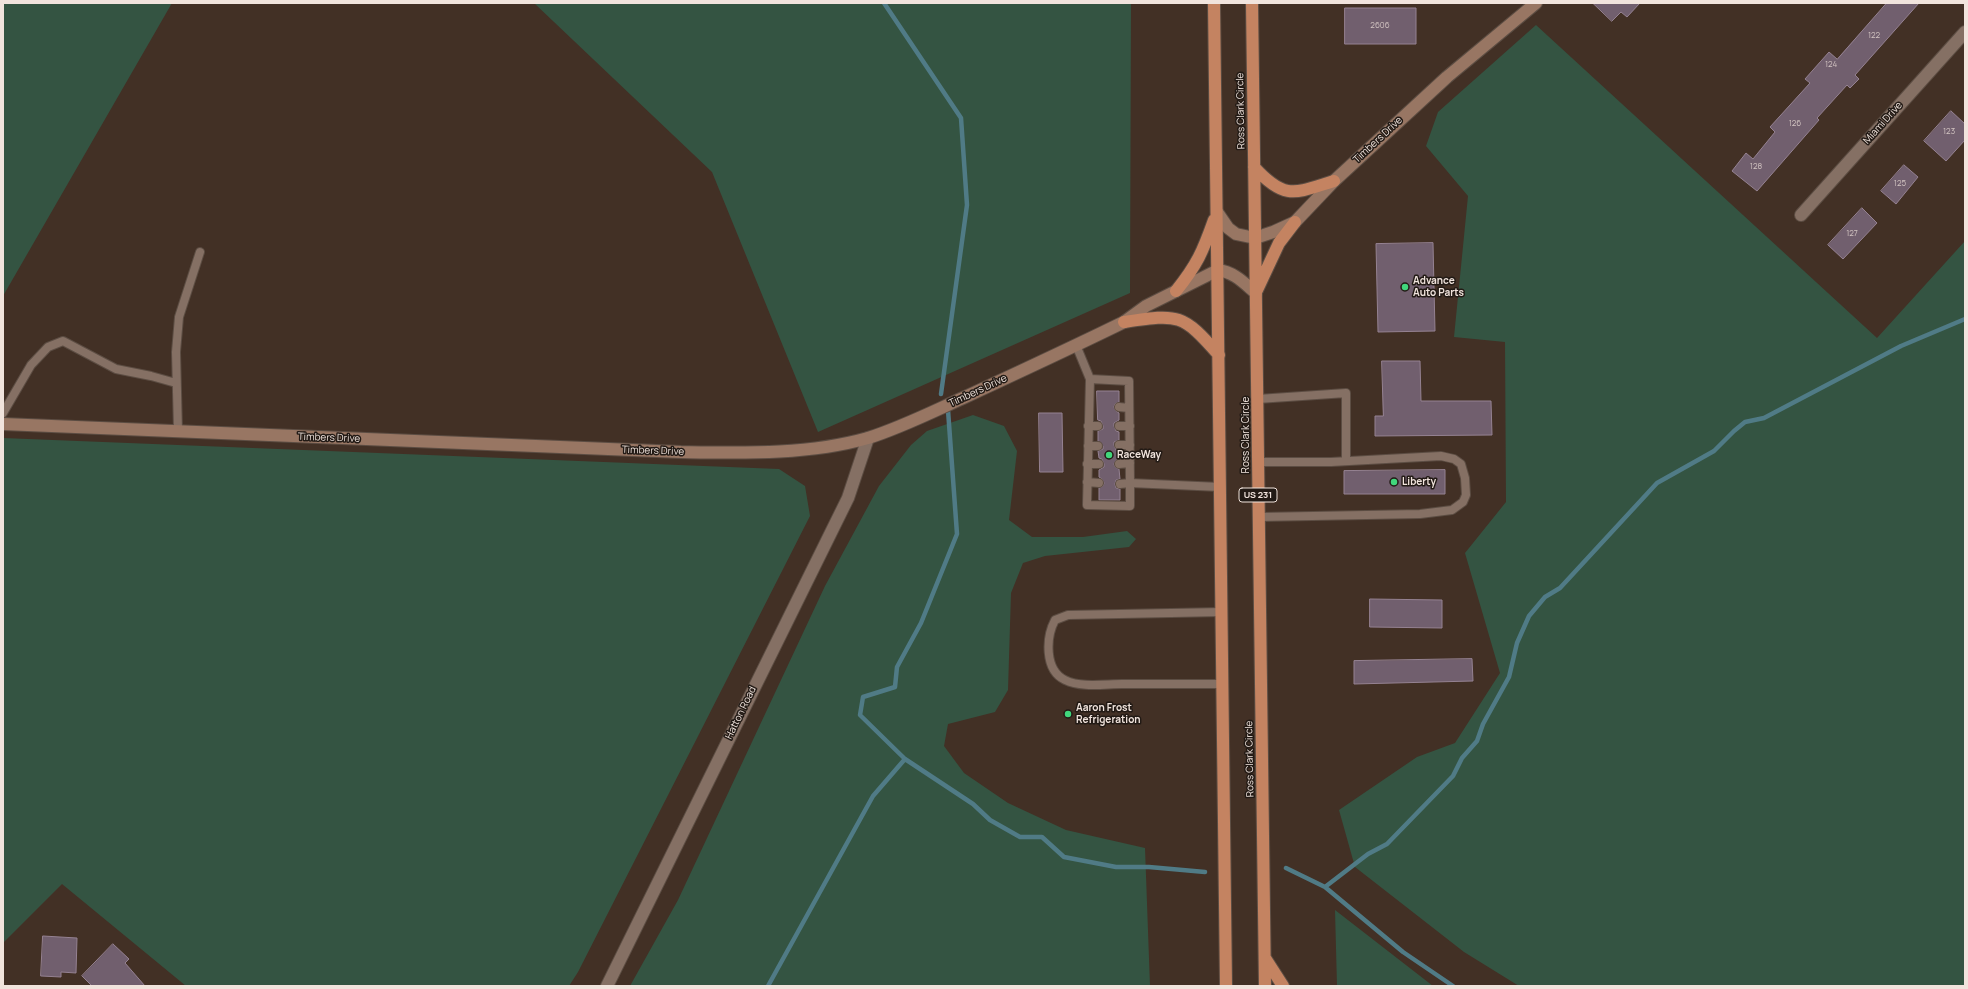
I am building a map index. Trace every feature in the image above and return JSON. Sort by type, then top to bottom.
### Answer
[{"type":"highway","points":[[1214,3],[1226,986]]},
{"type":"highway","name":"Ross Clark Circle","points":[[1252,3],[1265,986]]},
{"type":"highway","points":[[1254,167],[1268,182],[1282,190],[1296,192],[1334,181]]},
{"type":"highway","points":[[1176,291],[1193,270],[1203,252],[1217,212]]},
{"type":"highway","points":[[1256,293],[1279,243],[1295,222]]},
{"type":"highway","points":[[1124,322],[1162,316],[1176,318],[1189,324],[1198,331],[1219,355]]},
{"type":"highway","points":[[1265,958],[1283,986]]},
{"type":"street","name":"Timbers Drive","points":[[1255,238],[1295,222],[1334,181],[1447,77],[1536,3]]},
{"type":"street","name":"Miami Drive","points":[[1801,215],[1965,32]]},
{"type":"street","points":[[1217,212],[1228,228],[1236,234],[1255,238]]},
{"type":"street","points":[[1218,270],[1227,271],[1238,277],[1256,293]]},
{"type":"street","name":"Timbers Drive","points":[[3,424],[681,452],[744,453],[832,445],[868,438],[911,421],[1124,322],[1146,306],[1218,270]]},
{"type":"street","name":"Hatton Road","points":[[607,986],[848,498],[868,438]]},
{"type":"lane","points":[[178,431],[176,383],[179,317],[200,252]]},
{"type":"lane","points":[[3,413],[31,365],[48,347],[63,341],[116,369],[176,383]]},
{"type":"lane","points":[[1076,345],[1090,379],[1087,504],[1130,506],[1129,381],[1090,379]]},
{"type":"lane","points":[[1258,399],[1346,393],[1346,461]]},
{"type":"lane","points":[[1089,405],[1098,405]]},
{"type":"lane","points":[[1119,407],[1129,408]]},
{"type":"lane","points":[[1088,426],[1098,426]]},
{"type":"lane","points":[[1119,426],[1130,426]]},
{"type":"lane","points":[[1119,446],[1130,445]]},
{"type":"lane","points":[[1088,446],[1098,446]]},
{"type":"lane","points":[[1258,462],[1346,461],[1441,456],[1454,459],[1461,464],[1465,478],[1466,494],[1463,502],[1452,510],[1420,514],[1259,517]]},
{"type":"lane","points":[[1119,464],[1130,463]]},
{"type":"lane","points":[[1087,464],[1099,464]]},
{"type":"lane","points":[[1087,482],[1099,483]]},
{"type":"lane","points":[[1120,484],[1130,483],[1220,487]]},
{"type":"lane","points":[[1222,612],[1068,615],[1055,620],[1050,629],[1049,641],[1051,664],[1054,671],[1066,680],[1077,683],[1223,684]]},
{"type":"green space","points":[[3,3],[172,3],[3,296]]},
{"type":"green space","points":[[534,3],[1131,3],[1130,293],[818,432],[712,172]]},
{"type":"green space","points":[[1536,25],[1877,338],[1965,241],[1965,986],[1519,986],[1464,952],[1355,867],[1339,810],[1417,757],[1455,743],[1500,673],[1465,553],[1506,502],[1505,342],[1454,337],[1468,196],[1426,146],[1438,112]]},
{"type":"green space","points":[[973,415],[1004,426],[1017,451],[1009,520],[1032,537],[1083,537],[1127,531],[1136,539],[1129,547],[1045,556],[1023,563],[1011,593],[1008,690],[995,712],[948,724],[944,746],[964,773],[1008,803],[1066,830],[1145,848],[1150,986],[630,986],[678,900],[825,586],[879,486],[911,445],[927,431]]},
{"type":"green space","points":[[3,438],[779,469],[805,486],[810,516],[578,972],[569,986],[186,986],[62,884],[3,943]]},
{"type":"green space","points":[[1335,910],[1433,986],[1337,986]]},
{"type":"building","points":[[1593,3],[1640,3],[1627,17],[1621,12],[1612,21]]},
{"type":"building","points":[[1887,3],[1919,3],[1855,75],[1859,79],[1850,88],[1847,85],[1817,118],[1819,120],[1757,191],[1732,171],[1746,153],[1753,159],[1775,132],[1770,127],[1810,83],[1805,79],[1829,52],[1837,59]]},
{"type":"building","points":[[1345,8],[1416,8],[1416,44],[1345,44]]},
{"type":"building","points":[[1951,111],[1965,124],[1965,140],[1946,161],[1924,141]]},
{"type":"building","points":[[1904,165],[1918,177],[1896,204],[1881,191]]},
{"type":"building","points":[[1862,208],[1877,223],[1843,259],[1828,245]]},
{"type":"building","name":"Advance Auto Parts","points":[[1433,243],[1435,331],[1378,332],[1376,244]]},
{"type":"building","points":[[1382,361],[1420,361],[1421,401],[1491,401],[1492,435],[1375,436],[1375,416],[1383,416]]},
{"type":"building","name":"RaceWay","points":[[1097,391],[1119,391],[1119,402],[1115,404],[1114,407],[1119,413],[1119,420],[1114,423],[1114,426],[1116,431],[1119,432],[1119,440],[1114,442],[1114,445],[1116,450],[1119,450],[1119,458],[1114,464],[1115,467],[1119,469],[1120,479],[1116,480],[1115,484],[1116,488],[1120,489],[1120,500],[1099,500],[1099,488],[1103,486],[1104,483],[1099,477],[1099,470],[1104,467],[1104,464],[1102,459],[1099,458],[1098,451],[1103,449],[1103,446],[1098,441],[1098,431],[1103,429],[1103,426],[1101,421],[1098,420]]},
{"type":"building","points":[[1039,413],[1062,413],[1063,472],[1040,472]]},
{"type":"building","name":"Liberty","points":[[1445,470],[1445,494],[1344,494],[1344,471]]},
{"type":"building","points":[[1370,599],[1442,600],[1442,628],[1370,627]]},
{"type":"building","points":[[1472,659],[1473,681],[1354,684],[1354,661]]},
{"type":"building","points":[[43,936],[77,938],[76,973],[61,972],[61,977],[41,976]]},
{"type":"building","points":[[113,944],[129,959],[125,963],[145,986],[92,986],[82,976]]},
{"type":"waterway","points":[[884,3],[961,118],[967,205],[941,394]]},
{"type":"waterway","points":[[1325,887],[1368,854],[1387,844],[1453,776],[1462,758],[1477,741],[1483,724],[1509,677],[1517,643],[1529,616],[1545,597],[1560,588],[1657,483],[1714,451],[1745,422],[1764,418],[1901,346],[1965,319]]},
{"type":"waterway","points":[[948,410],[957,534],[921,623],[897,667],[895,687],[863,697],[860,715],[905,759],[973,804],[990,820],[1020,837],[1042,837],[1064,857],[1116,867],[1149,867],[1205,872]]},
{"type":"waterway","points":[[768,986],[873,796],[905,759]]},
{"type":"waterway","points":[[1286,868],[1325,887],[1403,952],[1453,986]]},
{"type":"place","name":"Advance Auto Parts","points":[[1405,287]]},
{"type":"place","name":"RaceWay","points":[[1109,455]]},
{"type":"place","name":"Liberty","points":[[1394,482]]},
{"type":"place","name":"Aaron Frost Refrigeration","points":[[1068,714]]}]
